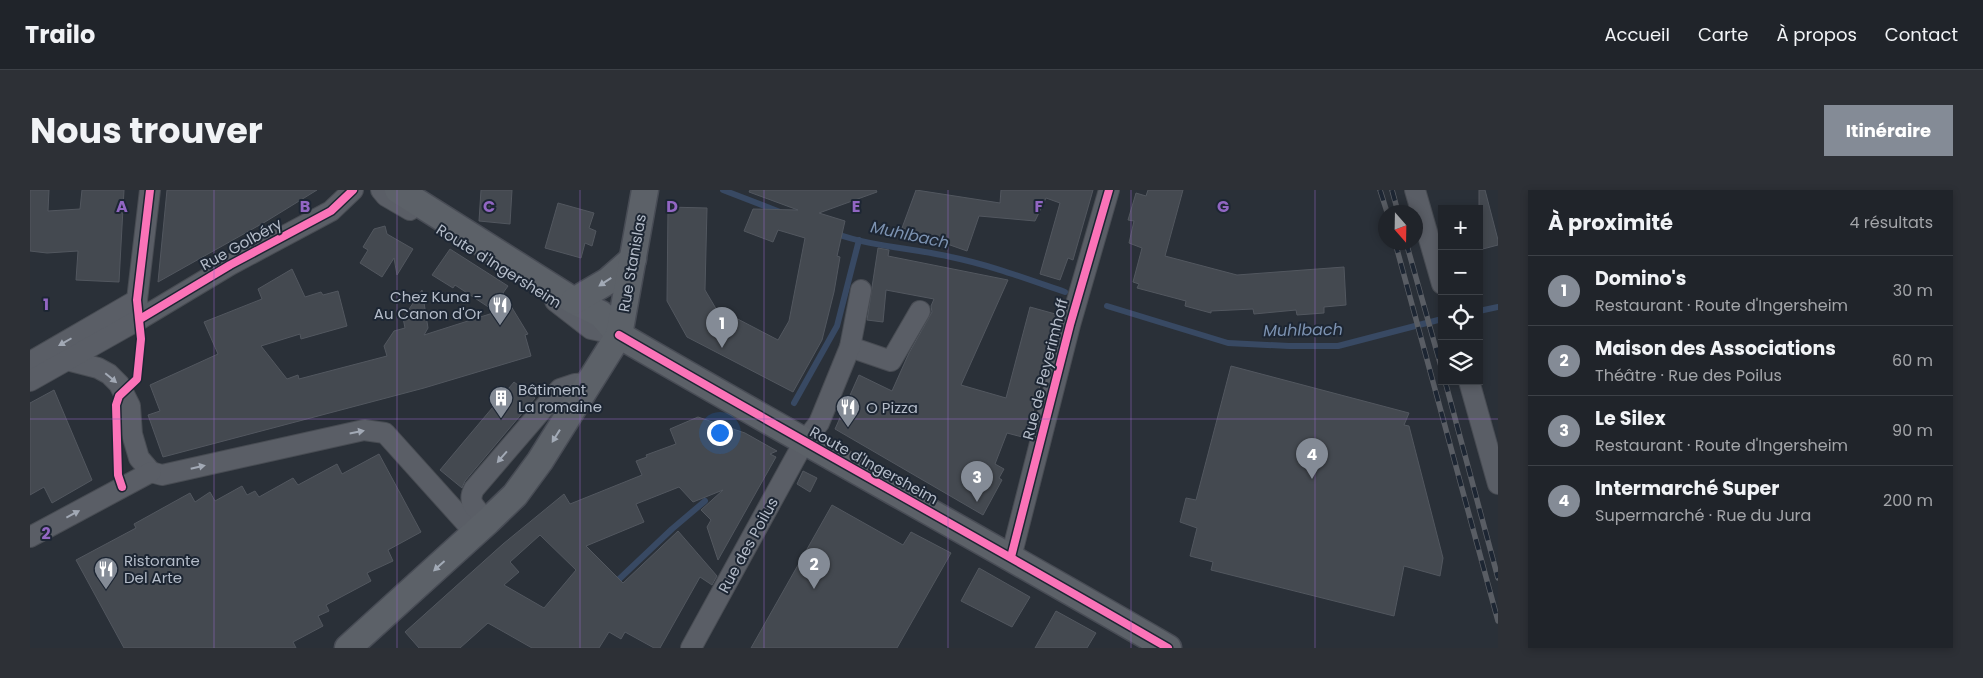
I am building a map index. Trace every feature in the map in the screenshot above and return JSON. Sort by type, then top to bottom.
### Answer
[{"type":"main road","name":"Route d'Ingersheim","points":[[398,190],[574,301],[602,314],[619,335],[804,442],[1011,556],[1168,648]]},
{"type":"main road","name":"Rue Stanislas","points":[[619,335],[645,190]]},
{"type":"main road","name":"Route d'Ingersheim","points":[[574,301],[608,281],[633,259]]},
{"type":"main road","points":[[348,648],[482,527],[515,494],[540,461],[619,335]]},
{"type":"street","points":[[138,310],[150,190]]},
{"type":"street","name":"Rue Golbéry","points":[[30,362],[230,265],[331,211],[353,190]]},
{"type":"street","name":"Route d'Ingersheim","points":[[381,190],[386,196],[560,304],[592,329],[619,335]]},
{"type":"street","name":"Rue de Peyerimhoff","points":[[1011,556],[1070,325],[1109,190]]},
{"type":"street","points":[[1415,190],[1438,270]]},
{"type":"street","name":"Rue des Poilus","points":[[691,648],[804,442],[818,423],[850,347],[861,290]]},
{"type":"street","name":"Rue Golbéry","points":[[30,381],[67,360],[138,310]]},
{"type":"street","points":[[850,347],[891,361],[920,311]]},
{"type":"street","points":[[67,360],[98,368],[109,374],[119,384],[130,406],[132,434],[139,458],[151,472],[162,475],[364,430],[385,433],[482,527]]},
{"type":"street","points":[[482,527],[470,496],[474,489],[560,389],[575,384],[589,384]]},
{"type":"street","points":[[1470,385],[1498,484]]},
{"type":"street","points":[[30,537],[151,472]]},
{"type":"building","points":[[30,190],[49,190],[48,211],[80,209],[82,190],[124,190],[119,282],[76,280],[78,251],[47,253],[30,251]]},
{"type":"building","points":[[167,190],[317,190],[265,222],[158,282]]},
{"type":"building","points":[[481,190],[512,190],[510,224],[479,221]]},
{"type":"building","points":[[750,190],[876,190],[877,192],[819,213],[845,221],[837,256],[840,257],[834,292],[822,340],[793,392],[687,337],[667,301],[668,207],[707,208],[705,290],[725,324],[730,315],[778,340],[789,321],[805,238],[778,230],[773,242],[744,231],[753,209],[798,210],[749,192]]},
{"type":"building","points":[[916,190],[1000,203],[1001,190],[1093,190],[1073,260],[1068,258],[1060,280],[1040,274],[1060,203],[1046,198],[1035,221],[979,216],[967,251],[902,228]]},
{"type":"building","points":[[1148,190],[1183,190],[1165,256],[1237,275],[1344,267],[1346,305],[1324,307],[1324,313],[1297,315],[1296,310],[1254,314],[1253,309],[1211,311],[1211,313],[1185,306],[1186,301],[1137,288],[1139,284],[1133,282],[1142,248],[1129,243],[1134,221],[1128,220],[1136,193],[1146,196]]},
{"type":"building","points":[[1479,190],[1485,190],[1498,245],[1483,249],[1483,205],[1479,205]]},
{"type":"building","points":[[558,203],[594,213],[589,228],[596,231],[592,246],[585,243],[581,258],[545,248]]},
{"type":"building","points":[[385,226],[387,234],[413,249],[397,275],[394,258],[382,277],[360,263],[368,250],[363,247],[374,229]]},
{"type":"building","points":[[878,248],[889,250],[888,256],[1008,280],[961,385],[1006,398],[1030,307],[1059,315],[1026,438],[1007,433],[995,464],[1004,469],[999,478],[1002,480],[983,515],[835,429],[859,375],[892,391],[909,353],[932,312],[931,306],[934,299],[886,290],[883,322],[867,320]]},
{"type":"building","points":[[450,249],[508,286],[503,293],[528,334],[525,335],[531,356],[424,388],[163,457],[148,415],[160,411],[150,385],[218,354],[204,322],[262,299],[258,289],[292,269],[305,297],[321,292],[323,295],[338,291],[347,326],[301,339],[300,334],[261,346],[287,379],[298,375],[299,379],[387,356],[384,346],[394,331],[405,328],[403,318],[422,290],[428,328],[424,335],[496,312],[455,285],[453,288],[432,275]]},
{"type":"building","points":[[1231,366],[1409,413],[1404,425],[1409,426],[1443,558],[1440,576],[1404,566],[1394,616],[1211,570],[1213,562],[1190,556],[1197,528],[1180,522],[1186,498],[1196,500]]},
{"type":"building","name":"Bâtiment La romaine","points":[[514,382],[535,398],[465,481],[462,488],[440,470]]},
{"type":"building","points":[[54,390],[92,480],[52,503],[44,487],[30,495],[30,403]]},
{"type":"building","points":[[698,417],[745,433],[777,451],[770,454],[776,457],[718,560],[707,527],[711,520],[701,510],[723,490],[693,502],[679,487],[636,504],[644,522],[586,546],[623,583],[678,531],[717,576],[712,585],[700,577],[660,648],[654,648],[625,632],[621,639],[609,632],[599,648],[532,648],[488,623],[460,648],[419,648],[405,632],[503,544],[564,494],[570,504],[642,475],[636,461],[647,457],[646,455],[676,444],[670,429]],"holes":[[[540,535],[576,570],[544,608],[504,585],[519,572],[510,562]]]},
{"type":"building","points":[[379,454],[421,532],[388,550],[393,561],[367,573],[371,581],[326,605],[329,611],[318,616],[323,626],[293,642],[296,648],[124,648],[76,560],[136,528],[134,524],[190,493],[195,502],[210,492],[215,501],[242,486],[247,495],[255,491],[259,497],[293,478],[298,485],[337,464],[342,474]]},
{"type":"building","points":[[803,471],[817,478],[810,492],[797,484]]},
{"type":"building","points":[[832,505],[903,545],[911,532],[951,553],[897,648],[751,648]]},
{"type":"building","points":[[979,568],[1030,597],[1012,627],[961,601]]},
{"type":"building","points":[[1056,611],[1096,633],[1087,648],[1035,648]]},
{"type":"waterway","name":"Muhlbach","points":[[723,190],[780,212]]},
{"type":"waterway","name":"Muhlbach","points":[[834,233],[877,244],[966,260],[1065,292]]},
{"type":"waterway","points":[[794,403],[837,326],[859,240]]},
{"type":"waterway","name":"Muhlbach","points":[[1107,306],[1228,343],[1289,346],[1338,346],[1438,320]]},
{"type":"waterway","name":"Muhlbach","points":[[1483,310],[1498,307]]},
{"type":"waterway","points":[[614,584],[672,529],[705,501]]},
{"type":"railway","points":[[1380,190],[1385,205]]},
{"type":"railway","points":[[1392,190],[1396,205]]},
{"type":"railway","points":[[1397,250],[1498,621]]},
{"type":"railway","points":[[1408,250],[1438,356]]},
{"type":"railway","points":[[1446,385],[1498,578]]},
{"type":"cycle path","points":[[122,487],[118,475],[116,405],[119,396],[137,379],[141,339],[137,300],[150,190]]},
{"type":"cycle path","points":[[140,319],[230,265],[331,211],[353,190]]},
{"type":"cycle path","points":[[1011,557],[1070,325],[1109,190]]},
{"type":"cycle path","points":[[619,335],[1168,648]]},
{"type":"place","name":"Chez Kuna - Au Canon d'Or","points":[[500,326]]},
{"type":"place","name":"Domino's","points":[[722,348]]},
{"type":"place","name":"Bâtiment La romaine","points":[[501,419]]},
{"type":"place","name":"O Pizza","points":[[848,428]]},
{"type":"place","name":"Intermarché Super","points":[[1312,479]]},
{"type":"place","name":"Le Silex","points":[[977,502]]},
{"type":"place","name":"Maison des Associations","points":[[814,589]]},
{"type":"place","name":"Ristorante Del Arte","points":[[106,590]]}]
